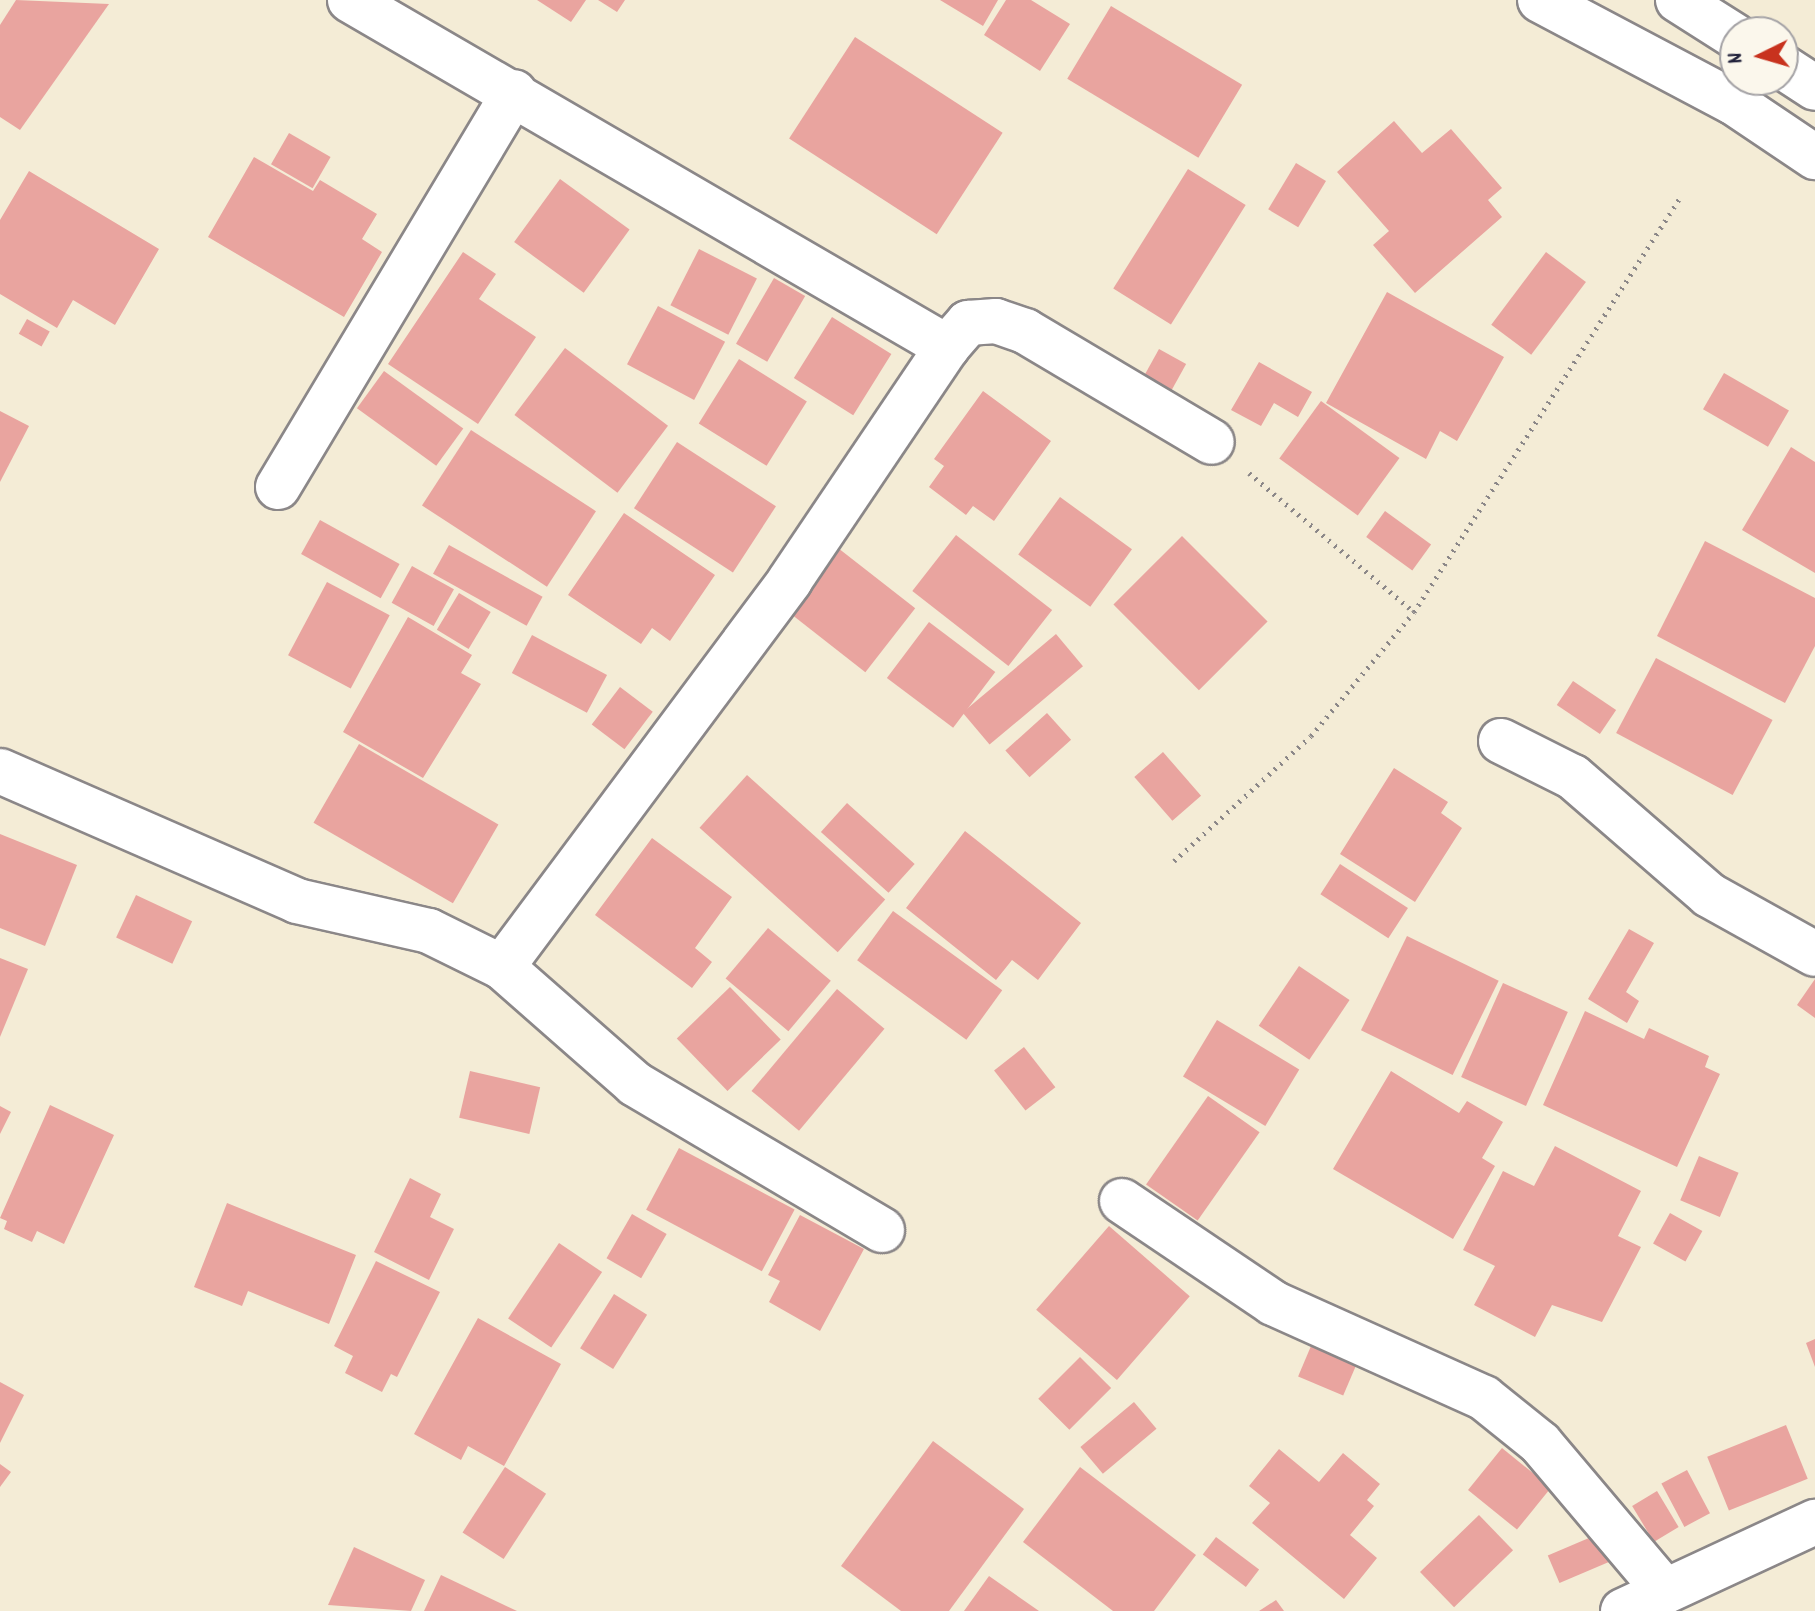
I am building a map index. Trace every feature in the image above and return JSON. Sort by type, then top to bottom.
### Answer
[{"type":"street","points":[[350,0],[514,92],[947,347]]},
{"type":"street","points":[[1540,0],[1733,102],[1815,157]]},
{"type":"street","points":[[1678,0],[1719,26]]},
{"type":"street","points":[[278,487],[514,92]]},
{"type":"street","points":[[502,967],[790,580],[947,347],[968,323],[996,321],[1025,331],[1212,442]]},
{"type":"street","points":[[1501,741],[1573,777],[1709,895],[1815,954]]},
{"type":"street","points":[[0,771],[297,901],[429,931],[502,967],[635,1084],[882,1230]]},
{"type":"street","points":[[1122,1201],[1273,1303],[1484,1398],[1540,1443],[1665,1591]]},
{"type":"street","points":[[1623,1611],[1815,1522]]},
{"type":"path","points":[[1174,861],[1311,736],[1414,612],[1680,198]]},
{"type":"path","points":[[1212,442],[1414,612]]},
{"type":"building","points":[[16,0],[109,4],[20,130],[0,117],[0,25]]},
{"type":"building","points":[[537,0],[586,0],[571,22]]},
{"type":"building","points":[[598,0],[625,0],[617,12]]},
{"type":"building","points":[[940,0],[998,0],[983,26]]},
{"type":"building","points":[[1006,0],[1031,0],[1070,24],[1040,71],[984,35]]},
{"type":"building","points":[[1111,6],[1242,85],[1198,158],[1067,79]]},
{"type":"building","points":[[855,37],[1003,133],[937,234],[789,138]]},
{"type":"building","points":[[1394,121],[1422,153],[1451,129],[1502,188],[1488,200],[1502,217],[1415,293],[1373,245],[1389,231],[1337,172]]},
{"type":"building","points":[[289,133],[331,157],[313,188],[271,164]]},
{"type":"building","points":[[254,157],[313,191],[320,180],[377,214],[362,239],[382,252],[344,317],[208,237]]},
{"type":"building","points":[[1296,163],[1326,181],[1298,227],[1268,209]]},
{"type":"building","points":[[1188,169],[1246,205],[1171,325],[1113,289]]},
{"type":"building","points":[[29,171],[159,249],[115,325],[73,300],[57,328],[0,294],[0,220]]},
{"type":"building","points":[[560,179],[630,230],[584,293],[514,242]]},
{"type":"building","points":[[699,249],[757,279],[728,335],[670,305]]},
{"type":"building","points":[[463,252],[496,274],[479,299],[536,337],[478,424],[388,364]]},
{"type":"building","points":[[1546,252],[1586,282],[1531,355],[1491,325]]},
{"type":"building","points":[[774,278],[805,296],[767,362],[736,344]]},
{"type":"building","points":[[1387,292],[1504,357],[1457,441],[1440,431],[1426,459],[1326,403]]},
{"type":"building","points":[[658,306],[725,342],[694,400],[627,364]]},
{"type":"building","points":[[832,317],[891,354],[853,415],[794,378]]},
{"type":"building","points":[[27,319],[50,332],[41,346],[19,334]]},
{"type":"building","points":[[565,348],[668,426],[617,493],[514,415]]},
{"type":"building","points":[[1159,349],[1186,364],[1164,404],[1137,389]]},
{"type":"building","points":[[739,359],[807,401],[767,466],[699,423]]},
{"type":"building","points":[[1259,362],[1312,392],[1298,417],[1274,403],[1261,426],[1231,410]]},
{"type":"building","points":[[384,371],[463,429],[436,466],[357,408]]},
{"type":"building","points":[[1724,373],[1789,410],[1768,447],[1703,409]]},
{"type":"building","points":[[983,391],[1051,441],[994,521],[973,506],[966,515],[929,487],[944,466],[934,459]]},
{"type":"building","points":[[1321,401],[1399,458],[1358,515],[1279,458]]},
{"type":"building","points":[[0,411],[29,426],[0,482]]},
{"type":"building","points":[[471,430],[596,511],[547,587],[422,505]]},
{"type":"building","points":[[677,442],[776,506],[733,573],[634,508]]},
{"type":"building","points":[[1791,447],[1815,462],[1815,573],[1742,530]]},
{"type":"building","points":[[1060,497],[1132,549],[1090,607],[1018,554]]},
{"type":"building","points":[[1385,511],[1431,545],[1412,570],[1366,537]]},
{"type":"building","points":[[624,513],[715,575],[670,641],[652,628],[641,644],[568,595]]},
{"type":"building","points":[[320,520],[400,564],[381,598],[301,554]]},
{"type":"building","points":[[956,535],[1052,610],[1008,666],[912,591]]},
{"type":"building","points":[[1182,536],[1268,622],[1199,690],[1113,605]]},
{"type":"building","points":[[1705,541],[1815,598],[1815,646],[1785,703],[1657,636]]},
{"type":"building","points":[[449,545],[543,597],[527,626],[433,574]]},
{"type":"building","points":[[838,548],[915,608],[865,672],[788,612]]},
{"type":"building","points":[[412,566],[454,589],[434,626],[392,603]]},
{"type":"building","points":[[327,582],[390,615],[351,689],[288,655]]},
{"type":"building","points":[[459,593],[491,612],[469,649],[437,630]]},
{"type":"building","points":[[408,617],[472,655],[461,673],[481,684],[423,778],[343,732]]},
{"type":"building","points":[[929,622],[995,672],[953,728],[887,678]]},
{"type":"building","points":[[1056,634],[1083,666],[990,745],[963,712]]},
{"type":"building","points":[[532,635],[607,675],[587,713],[512,673]]},
{"type":"building","points":[[1656,658],[1773,720],[1733,795],[1616,733]]},
{"type":"building","points":[[1573,681],[1616,710],[1600,734],[1557,705]]},
{"type":"building","points":[[620,687],[653,712],[624,749],[592,725]]},
{"type":"building","points":[[1047,713],[1071,740],[1029,777],[1005,750]]},
{"type":"building","points":[[359,744],[498,824],[453,903],[314,823]]},
{"type":"building","points":[[1163,752],[1201,796],[1172,821],[1134,777]]},
{"type":"building","points":[[1394,768],[1448,802],[1441,813],[1462,828],[1415,902],[1340,854]]},
{"type":"building","points":[[747,775],[885,899],[838,952],[699,828]]},
{"type":"building","points":[[847,803],[915,864],[889,893],[821,832]]},
{"type":"building","points":[[965,831],[1081,923],[1038,980],[1012,960],[996,980],[906,908]]},
{"type":"building","points":[[0,834],[77,865],[45,946],[0,928]]},
{"type":"building","points":[[652,838],[732,897],[695,948],[712,962],[692,988],[595,915]]},
{"type":"building","points":[[1340,864],[1408,908],[1388,938],[1320,894]]},
{"type":"building","points":[[136,895],[192,921],[172,964],[116,938]]},
{"type":"building","points":[[893,911],[1002,990],[966,1040],[857,960]]},
{"type":"building","points":[[768,928],[831,981],[788,1031],[726,979]]},
{"type":"building","points":[[1629,929],[1654,943],[1626,992],[1639,1001],[1627,1023],[1588,999]]},
{"type":"building","points":[[1407,936],[1499,981],[1453,1075],[1361,1030]]},
{"type":"building","points":[[0,958],[28,969],[0,1037]]},
{"type":"building","points":[[1299,966],[1350,1000],[1309,1060],[1259,1026]]},
{"type":"building","points":[[1815,979],[1815,1018],[1797,1005]]},
{"type":"building","points":[[1503,983],[1568,1012],[1526,1106],[1461,1077]]},
{"type":"building","points":[[730,987],[781,1040],[727,1091],[677,1038]]},
{"type":"building","points":[[837,989],[884,1029],[799,1131],[752,1091]]},
{"type":"building","points":[[1585,1011],[1644,1039],[1649,1028],[1709,1056],[1705,1067],[1720,1074],[1677,1167],[1543,1105]]},
{"type":"building","points":[[1217,1020],[1299,1069],[1265,1126],[1183,1077]]},
{"type":"building","points":[[1024,1047],[1055,1087],[1025,1111],[994,1070]]},
{"type":"building","points":[[470,1071],[540,1087],[529,1134],[459,1118]]},
{"type":"building","points":[[1391,1071],[1459,1113],[1467,1101],[1503,1122],[1482,1158],[1495,1166],[1453,1239],[1333,1169]]},
{"type":"building","points":[[1208,1096],[1260,1132],[1198,1221],[1146,1184]]},
{"type":"building","points":[[50,1105],[114,1135],[64,1244],[37,1231],[32,1242],[4,1229],[7,1221],[0,1218]]},
{"type":"building","points":[[0,1106],[11,1112],[0,1134]]},
{"type":"building","points":[[1555,1146],[1641,1191],[1618,1236],[1641,1247],[1602,1322],[1552,1305],[1535,1337],[1474,1305],[1495,1266],[1463,1250],[1503,1171],[1534,1186]]},
{"type":"building","points":[[679,1148],[795,1210],[762,1271],[646,1210]]},
{"type":"building","points":[[1699,1156],[1739,1173],[1720,1217],[1680,1200]]},
{"type":"building","points":[[410,1178],[441,1194],[430,1217],[454,1229],[429,1280],[374,1252]]},
{"type":"building","points":[[227,1203],[356,1255],[329,1324],[248,1291],[242,1306],[194,1287]]},
{"type":"building","points":[[1670,1213],[1702,1231],[1685,1262],[1653,1244]]},
{"type":"building","points":[[632,1214],[667,1234],[641,1278],[606,1258]]},
{"type":"building","points":[[800,1215],[864,1249],[820,1331],[769,1302],[780,1281],[768,1275]]},
{"type":"building","points":[[1109,1226],[1190,1296],[1117,1380],[1036,1310]]},
{"type":"building","points":[[559,1243],[602,1272],[551,1348],[508,1318]]},
{"type":"building","points":[[376,1261],[440,1292],[397,1377],[391,1374],[382,1392],[345,1373],[353,1356],[334,1346]]},
{"type":"building","points":[[614,1294],[647,1315],[613,1369],[580,1348]]},
{"type":"building","points":[[478,1318],[561,1364],[504,1466],[468,1446],[461,1460],[414,1434]]},
{"type":"building","points":[[1815,1339],[1815,1367],[1806,1343]]},
{"type":"building","points":[[1311,1346],[1356,1365],[1343,1396],[1298,1376]]},
{"type":"building","points":[[1080,1357],[1111,1388],[1069,1430],[1038,1399]]},
{"type":"building","points":[[0,1382],[24,1395],[0,1443]]},
{"type":"building","points":[[1134,1402],[1156,1429],[1103,1474],[1080,1447]]},
{"type":"building","points":[[1786,1425],[1808,1479],[1729,1511],[1707,1457]]},
{"type":"building","points":[[933,1441],[1024,1509],[949,1611],[901,1611],[841,1566]]},
{"type":"building","points":[[1502,1448],[1551,1488],[1517,1530],[1468,1490]]},
{"type":"building","points":[[1279,1449],[1319,1482],[1343,1453],[1380,1484],[1367,1500],[1374,1506],[1350,1535],[1377,1558],[1344,1599],[1252,1523],[1270,1503],[1249,1486]]},
{"type":"building","points":[[0,1464],[11,1472],[0,1487]]},
{"type":"building","points":[[505,1467],[546,1494],[504,1559],[463,1532]]},
{"type":"building","points":[[1080,1467],[1196,1555],[1154,1611],[1113,1611],[1023,1542]]},
{"type":"building","points":[[1687,1470],[1710,1513],[1684,1527],[1661,1484]]},
{"type":"building","points":[[1657,1491],[1679,1527],[1654,1542],[1632,1506]]},
{"type":"building","points":[[1479,1515],[1513,1550],[1454,1607],[1420,1572]]},
{"type":"building","points":[[1603,1532],[1615,1560],[1559,1583],[1548,1555]]},
{"type":"building","points":[[1216,1537],[1259,1569],[1246,1587],[1203,1555]]},
{"type":"building","points":[[354,1547],[425,1580],[411,1611],[328,1605]]},
{"type":"building","points":[[441,1575],[517,1611],[424,1611]]},
{"type":"building","points":[[989,1576],[1039,1611],[964,1611]]},
{"type":"building","points":[[1276,1600],[1284,1611],[1259,1611]]}]
